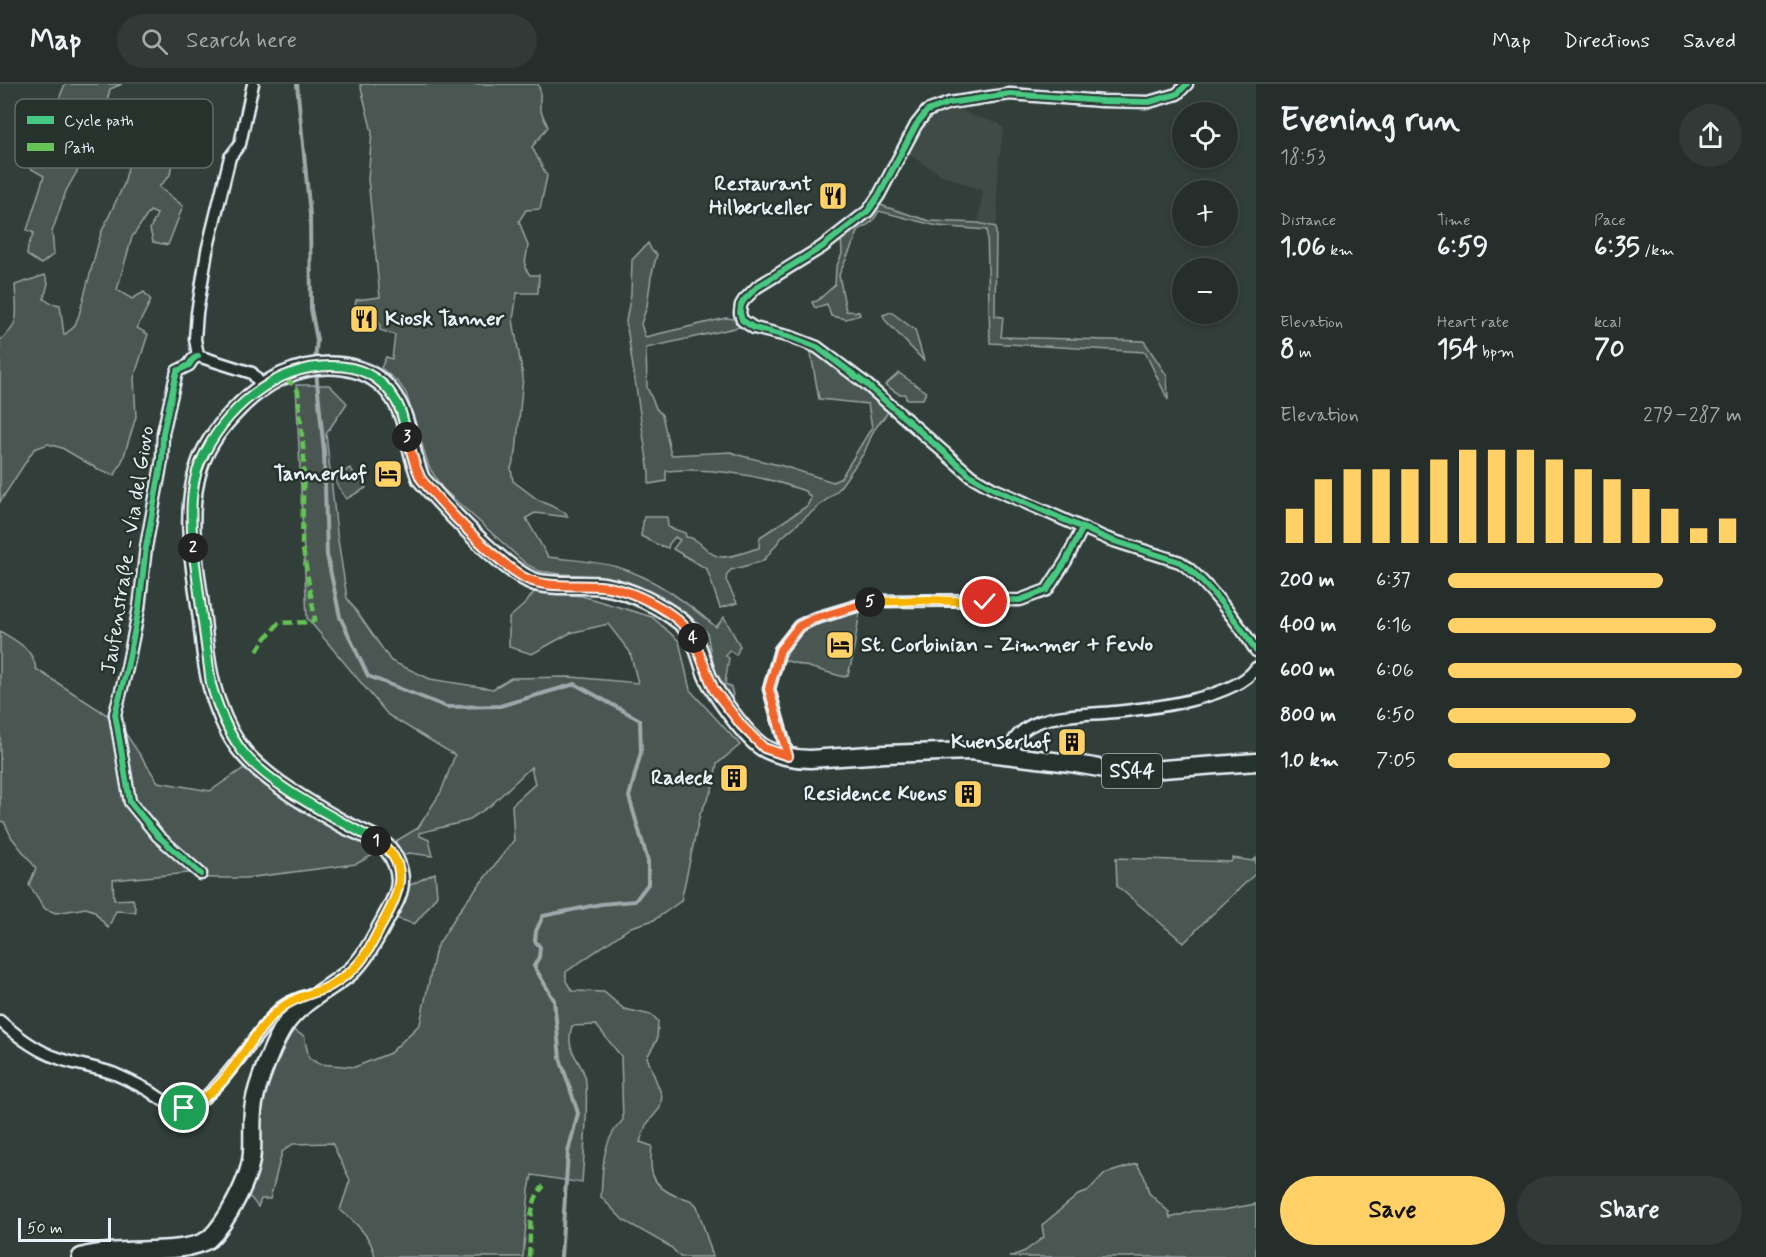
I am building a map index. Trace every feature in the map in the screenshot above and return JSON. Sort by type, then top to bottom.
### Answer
[{"type":"main road","name":"SS44","points":[[81,1257],[107,1252],[176,1254],[207,1242],[236,1198],[248,1171],[252,1156],[254,1102],[284,1027],[304,1004],[351,971],[362,960],[398,891],[400,880],[398,869],[387,848],[326,814],[268,776],[243,752],[232,737],[211,684],[193,546],[191,507],[199,464],[224,423],[263,387],[291,372],[328,366],[359,369],[375,378],[395,398],[421,479],[495,554],[524,577],[534,582],[603,586],[616,589],[657,607],[682,622],[698,647],[714,690],[732,714],[764,748],[788,756],[810,759],[971,751],[1008,754],[1124,772],[1256,762]]},
{"type":"street","points":[[253,84],[240,144],[230,157],[207,251],[195,339],[198,356],[252,373],[263,387]]},
{"type":"street","points":[[1187,84],[1177,94],[1149,102],[1010,94],[949,103],[927,111],[916,125],[879,195],[868,211],[822,247],[757,287],[741,305],[742,320],[748,325],[805,341],[817,347],[866,384],[971,476],[992,488],[1082,529],[1180,562],[1193,571],[1246,635],[1256,651]]},
{"type":"street","name":"Jaufenstraße - Via del Giovo","points":[[198,356],[189,365],[177,371],[162,433],[162,460],[146,546],[139,608],[115,714],[130,801],[158,836],[201,874]]},
{"type":"street","points":[[788,756],[769,689],[777,658],[785,643],[799,626],[873,601],[1020,600],[1047,590],[1066,561],[1082,529]]},
{"type":"street","points":[[1008,754],[1014,739],[1027,728],[1039,723],[1072,715],[1115,712],[1217,694],[1234,687],[1252,674],[1256,668]]},
{"type":"street","points":[[0,1021],[21,1038],[56,1058],[122,1077],[172,1105],[184,1108],[200,1102],[225,1077],[259,1032],[281,1008],[294,1000],[329,987]]},
{"type":"shaded area","points":[[65,84],[122,84],[110,89],[108,99],[59,99]]},
{"type":"shaded area","points":[[360,84],[538,84],[540,109],[548,127],[532,147],[547,176],[540,209],[526,210],[519,221],[528,246],[525,268],[530,275],[539,275],[538,293],[517,293],[513,320],[523,377],[516,453],[511,468],[513,481],[537,499],[566,513],[568,517],[535,513],[526,518],[548,557],[600,563],[631,571],[670,592],[716,627],[724,617],[740,646],[736,655],[729,650],[726,656],[729,658],[725,684],[731,687],[733,695],[730,700],[714,673],[707,632],[690,616],[664,599],[623,581],[606,577],[539,571],[526,564],[442,488],[429,467],[406,393],[398,382],[381,368],[386,357],[392,359],[395,335],[380,330],[375,315],[354,313],[356,300],[380,297],[368,179],[372,132]]},
{"type":"shaded area","points":[[949,103],[971,115],[1004,127],[999,160],[996,227],[978,223],[983,191],[942,175],[903,151],[927,111]]},
{"type":"shaded area","points":[[30,168],[79,168],[66,191],[52,232],[54,254],[41,264],[27,255],[34,233],[27,230],[44,176]]},
{"type":"shaded area","points":[[128,168],[171,168],[170,175],[159,187],[183,206],[168,245],[153,242],[150,229],[157,214],[150,211],[132,237],[117,290],[132,299],[144,292],[151,300],[137,328],[148,334],[134,378],[136,417],[123,459],[115,475],[101,471],[62,448],[48,444],[34,449],[0,502],[0,340],[15,323],[15,285],[45,275],[48,283],[44,299],[60,305],[64,335],[74,327],[101,233],[124,184]]},
{"type":"shaded area","points":[[874,203],[929,221],[978,223],[996,227],[995,316],[1003,317],[1001,337],[1144,341],[1167,376],[1168,400],[1145,352],[990,343],[987,230],[937,226],[879,211],[872,222],[859,230],[839,275],[846,311],[859,312],[860,315],[846,319],[831,316],[827,304],[815,308],[812,302],[817,301],[835,285],[836,268],[842,254],[841,233]]},
{"type":"shaded area","points":[[648,243],[652,251],[657,254],[647,306],[641,324],[645,337],[726,318],[742,320],[748,325],[646,348],[647,387],[656,408],[662,415],[671,455],[731,452],[833,482],[841,478],[872,427],[868,404],[819,399],[811,354],[812,345],[883,400],[889,411],[874,430],[864,453],[838,490],[782,537],[765,559],[731,570],[727,574],[726,580],[737,603],[720,608],[707,569],[673,549],[680,540],[675,537],[668,548],[641,536],[644,517],[667,517],[668,527],[685,533],[686,537],[696,540],[712,554],[727,557],[759,548],[760,537],[807,506],[811,498],[805,491],[788,485],[719,471],[666,471],[666,481],[649,484],[626,321],[631,294],[632,260]]},
{"type":"shaded area","points":[[891,312],[915,330],[924,361],[886,321],[883,315]]},
{"type":"shaded area","points":[[899,373],[926,392],[923,399],[906,399],[905,394],[899,394],[885,385]]},
{"type":"shaded area","points":[[296,385],[329,385],[347,403],[326,434],[347,598],[391,661],[430,679],[493,689],[511,678],[571,677],[638,683],[630,652],[608,624],[570,633],[532,654],[509,647],[509,618],[526,603],[534,592],[582,596],[652,617],[679,641],[690,690],[740,745],[717,764],[712,790],[700,814],[681,901],[654,920],[631,927],[566,972],[566,981],[572,991],[604,992],[624,1009],[652,1015],[658,1021],[657,1040],[647,1057],[662,1096],[660,1108],[646,1125],[640,1142],[652,1146],[651,1169],[656,1182],[667,1192],[690,1200],[697,1206],[713,1257],[680,1257],[671,1247],[623,1220],[601,1197],[607,1146],[623,1120],[621,1056],[596,1025],[572,1026],[570,1036],[572,1051],[585,1075],[586,1083],[582,1183],[532,1175],[523,1257],[375,1257],[367,1237],[340,1210],[350,1180],[332,1143],[293,1144],[282,1152],[270,1199],[261,1199],[258,1207],[251,1198],[245,1195],[254,1102],[291,1029],[304,1036],[309,1058],[319,1064],[355,1067],[390,1053],[420,1024],[436,948],[459,911],[514,840],[512,805],[535,784],[531,767],[490,806],[467,821],[419,833],[420,836],[429,840],[433,856],[409,853],[394,858],[386,848],[356,864],[246,878],[209,878],[199,872],[113,880],[114,900],[133,899],[136,912],[116,911],[108,928],[94,911],[86,908],[56,913],[45,909],[29,885],[36,868],[12,838],[4,822],[0,821],[0,631],[28,650],[36,669],[118,722],[158,782],[210,791],[253,762],[386,847],[418,828],[441,792],[455,755],[388,715],[307,618]]},
{"type":"shaded area","points":[[350,468],[366,488],[346,499],[336,483],[337,476]]},
{"type":"shaded area","points":[[861,605],[848,675],[844,677],[777,658],[799,626]]},
{"type":"shaded area","points":[[1116,858],[1231,862],[1233,858],[1253,861],[1256,858],[1256,873],[1184,943],[1117,886]]},
{"type":"shaded area","points":[[435,873],[437,895],[414,924],[387,915],[398,891]]},
{"type":"shaded area","points":[[1137,1164],[1144,1176],[1149,1193],[1169,1212],[1170,1218],[1194,1211],[1223,1210],[1256,1204],[1256,1257],[1009,1257],[1025,1251],[1044,1237],[1042,1225],[1078,1195],[1087,1192],[1104,1174]]},
{"type":"waterway","points":[[297,84],[310,215],[311,309],[317,340],[315,361]]},
{"type":"waterway","points":[[316,371],[324,452],[327,555],[340,617],[368,676],[447,707],[500,706],[575,684],[640,720],[641,752],[629,797],[648,861],[648,884],[635,901],[601,904],[543,916],[536,931],[535,941],[540,947],[539,957],[534,966],[554,1000],[560,1058],[578,1113],[568,1152],[561,1257]]},
{"type":"marked path","points":[[257,651],[279,623],[312,622],[315,619],[302,544],[304,457],[298,391],[284,375]]},
{"type":"marked path","points":[[529,1257],[532,1210],[544,1186]]},
{"type":"cycle path","points":[[1187,84],[1177,94],[1149,102],[1010,94],[949,103],[927,111],[916,125],[879,195],[868,211],[822,247],[757,287],[744,300],[740,313],[742,320],[754,328],[791,337],[817,347],[866,384],[971,476],[992,488],[1108,539],[1180,562],[1190,569],[1221,603],[1256,651]]},
{"type":"cycle path","points":[[198,356],[189,365],[177,371],[163,433],[162,460],[146,547],[139,608],[115,714],[130,802],[158,836],[201,874]]},
{"type":"cycle path","points":[[788,756],[769,689],[780,650],[799,626],[813,619],[873,601],[1020,600],[1047,590],[1066,561],[1082,529]]},
{"type":"place","name":"Restaurant Hilberkeller","points":[[833,196]]},
{"type":"place","name":"Kiosk Tanner","points":[[364,319]]},
{"type":"place","name":"Tannerhof","points":[[388,474]]},
{"type":"place","name":"St. Corbinian - Zimmer + FeWo","points":[[840,645]]},
{"type":"place","name":"Kuenserhof","points":[[1072,742]]},
{"type":"place","name":"Radeck","points":[[734,778]]},
{"type":"place","name":"Residence Kuens","points":[[968,794]]},
{"type":"route","points":[[184,1108],[200,1102],[225,1077],[259,1032],[281,1008],[294,1000],[329,987],[362,960],[394,902],[400,880],[394,858],[387,848],[326,814],[268,776],[252,762],[232,737],[211,684],[193,546],[191,507],[194,487],[199,464],[213,438],[224,423],[263,387],[291,372],[311,367],[342,366],[359,369],[375,378],[395,398],[421,479],[495,554],[534,582],[603,586],[616,589],[629,593],[682,622],[698,647],[700,658],[714,690],[757,743],[771,751],[788,756],[769,689],[780,650],[799,626],[813,619],[873,601],[985,602]]}]
